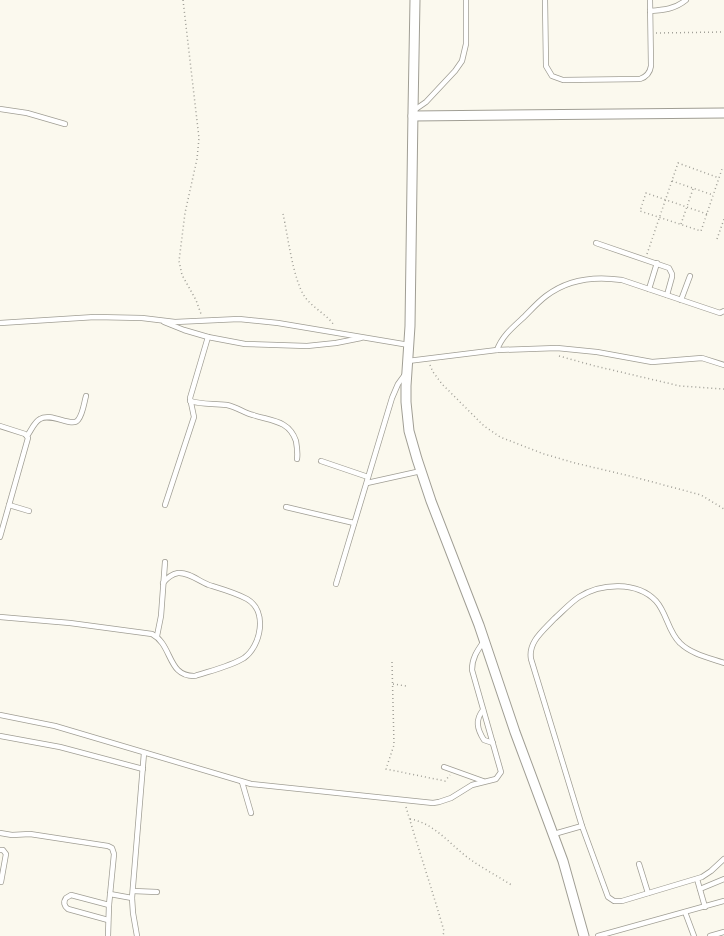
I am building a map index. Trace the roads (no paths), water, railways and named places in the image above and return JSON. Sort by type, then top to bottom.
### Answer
[{"type":"street","points":[[415,0],[409,345],[406,386],[407,416],[413,445],[421,471],[484,641],[513,726],[554,834],[584,936]]},
{"type":"street","points":[[412,114],[724,113]]},
{"type":"lane","points":[[412,114],[426,102],[455,71],[462,61],[466,44],[466,0]]},
{"type":"lane","points":[[545,0],[546,66],[549,73],[559,79],[640,79],[648,74],[651,69],[650,0]]},
{"type":"lane","points":[[650,10],[666,10],[686,0]]},
{"type":"lane","points":[[0,109],[27,113],[65,124]]},
{"type":"lane","points":[[596,243],[669,268],[672,274],[672,280],[667,295]]},
{"type":"lane","points":[[649,289],[657,263]]},
{"type":"lane","points":[[681,300],[690,276]]},
{"type":"lane","points":[[497,350],[505,335],[546,296],[569,283],[582,280],[608,278],[622,280],[720,313],[724,311]]},
{"type":"lane","points":[[0,323],[95,317],[142,318],[161,321],[223,319],[259,321],[409,345]]},
{"type":"lane","points":[[161,321],[208,337],[245,344],[302,346],[336,343],[363,337]]},
{"type":"lane","points":[[165,505],[194,417],[190,401],[208,337]]},
{"type":"lane","points":[[408,361],[497,350],[557,348],[578,349],[652,362],[702,358],[724,365]]},
{"type":"lane","points":[[336,584],[394,391],[407,371]]},
{"type":"lane","points":[[0,537],[27,436],[37,421],[43,417],[50,417],[72,423],[77,421],[80,418],[86,396]]},
{"type":"lane","points":[[190,401],[202,404],[231,406],[249,414],[285,425],[292,430],[294,434],[298,450],[297,459]]},
{"type":"lane","points":[[0,426],[27,436]]},
{"type":"lane","points":[[321,461],[368,477]]},
{"type":"lane","points":[[367,483],[421,471]]},
{"type":"lane","points":[[9,505],[29,511]]},
{"type":"lane","points":[[286,507],[354,523]]},
{"type":"lane","points":[[157,636],[165,562]]},
{"type":"lane","points":[[0,617],[70,623],[148,633],[157,636],[164,643],[177,670],[190,676],[195,676],[233,663],[244,658],[252,650],[256,644],[259,631],[258,615],[254,606],[248,600],[183,574],[174,574],[163,582]]},
{"type":"lane","points":[[724,663],[693,652],[683,646],[672,634],[656,601],[642,592],[627,587],[606,587],[584,594],[577,598],[535,639],[530,651],[530,660],[582,826],[608,897],[618,902],[697,879],[711,872],[724,859]]},
{"type":"lane","points":[[0,715],[55,726],[242,782],[271,787],[433,803],[452,798],[472,785],[496,778],[501,775],[502,772],[473,676],[472,665],[475,654],[484,641]]},
{"type":"lane","points":[[484,710],[479,716],[478,723],[484,740],[493,743]]},
{"type":"lane","points":[[0,736],[67,749],[143,769]]},
{"type":"lane","points":[[138,936],[133,913],[132,898],[144,753]]},
{"type":"lane","points":[[444,767],[484,781]]},
{"type":"lane","points":[[242,782],[251,813]]},
{"type":"lane","points":[[554,834],[582,826]]},
{"type":"lane","points":[[0,833],[12,835],[30,834],[110,846],[114,852],[109,905],[108,936]]},
{"type":"lane","points":[[0,850],[3,850],[6,854],[1,882]]},
{"type":"lane","points":[[639,864],[648,893]]},
{"type":"lane","points":[[697,879],[705,907]]},
{"type":"lane","points":[[700,889],[724,879]]},
{"type":"lane","points":[[133,891],[157,892]]},
{"type":"lane","points":[[110,894],[132,898]]},
{"type":"lane","points":[[108,920],[68,909],[64,906],[64,903],[66,898],[71,895],[109,905]]},
{"type":"lane","points":[[598,936],[724,901]]},
{"type":"lane","points":[[685,912],[694,936]]},
{"type":"lane","points":[[710,936],[724,932]]}]
